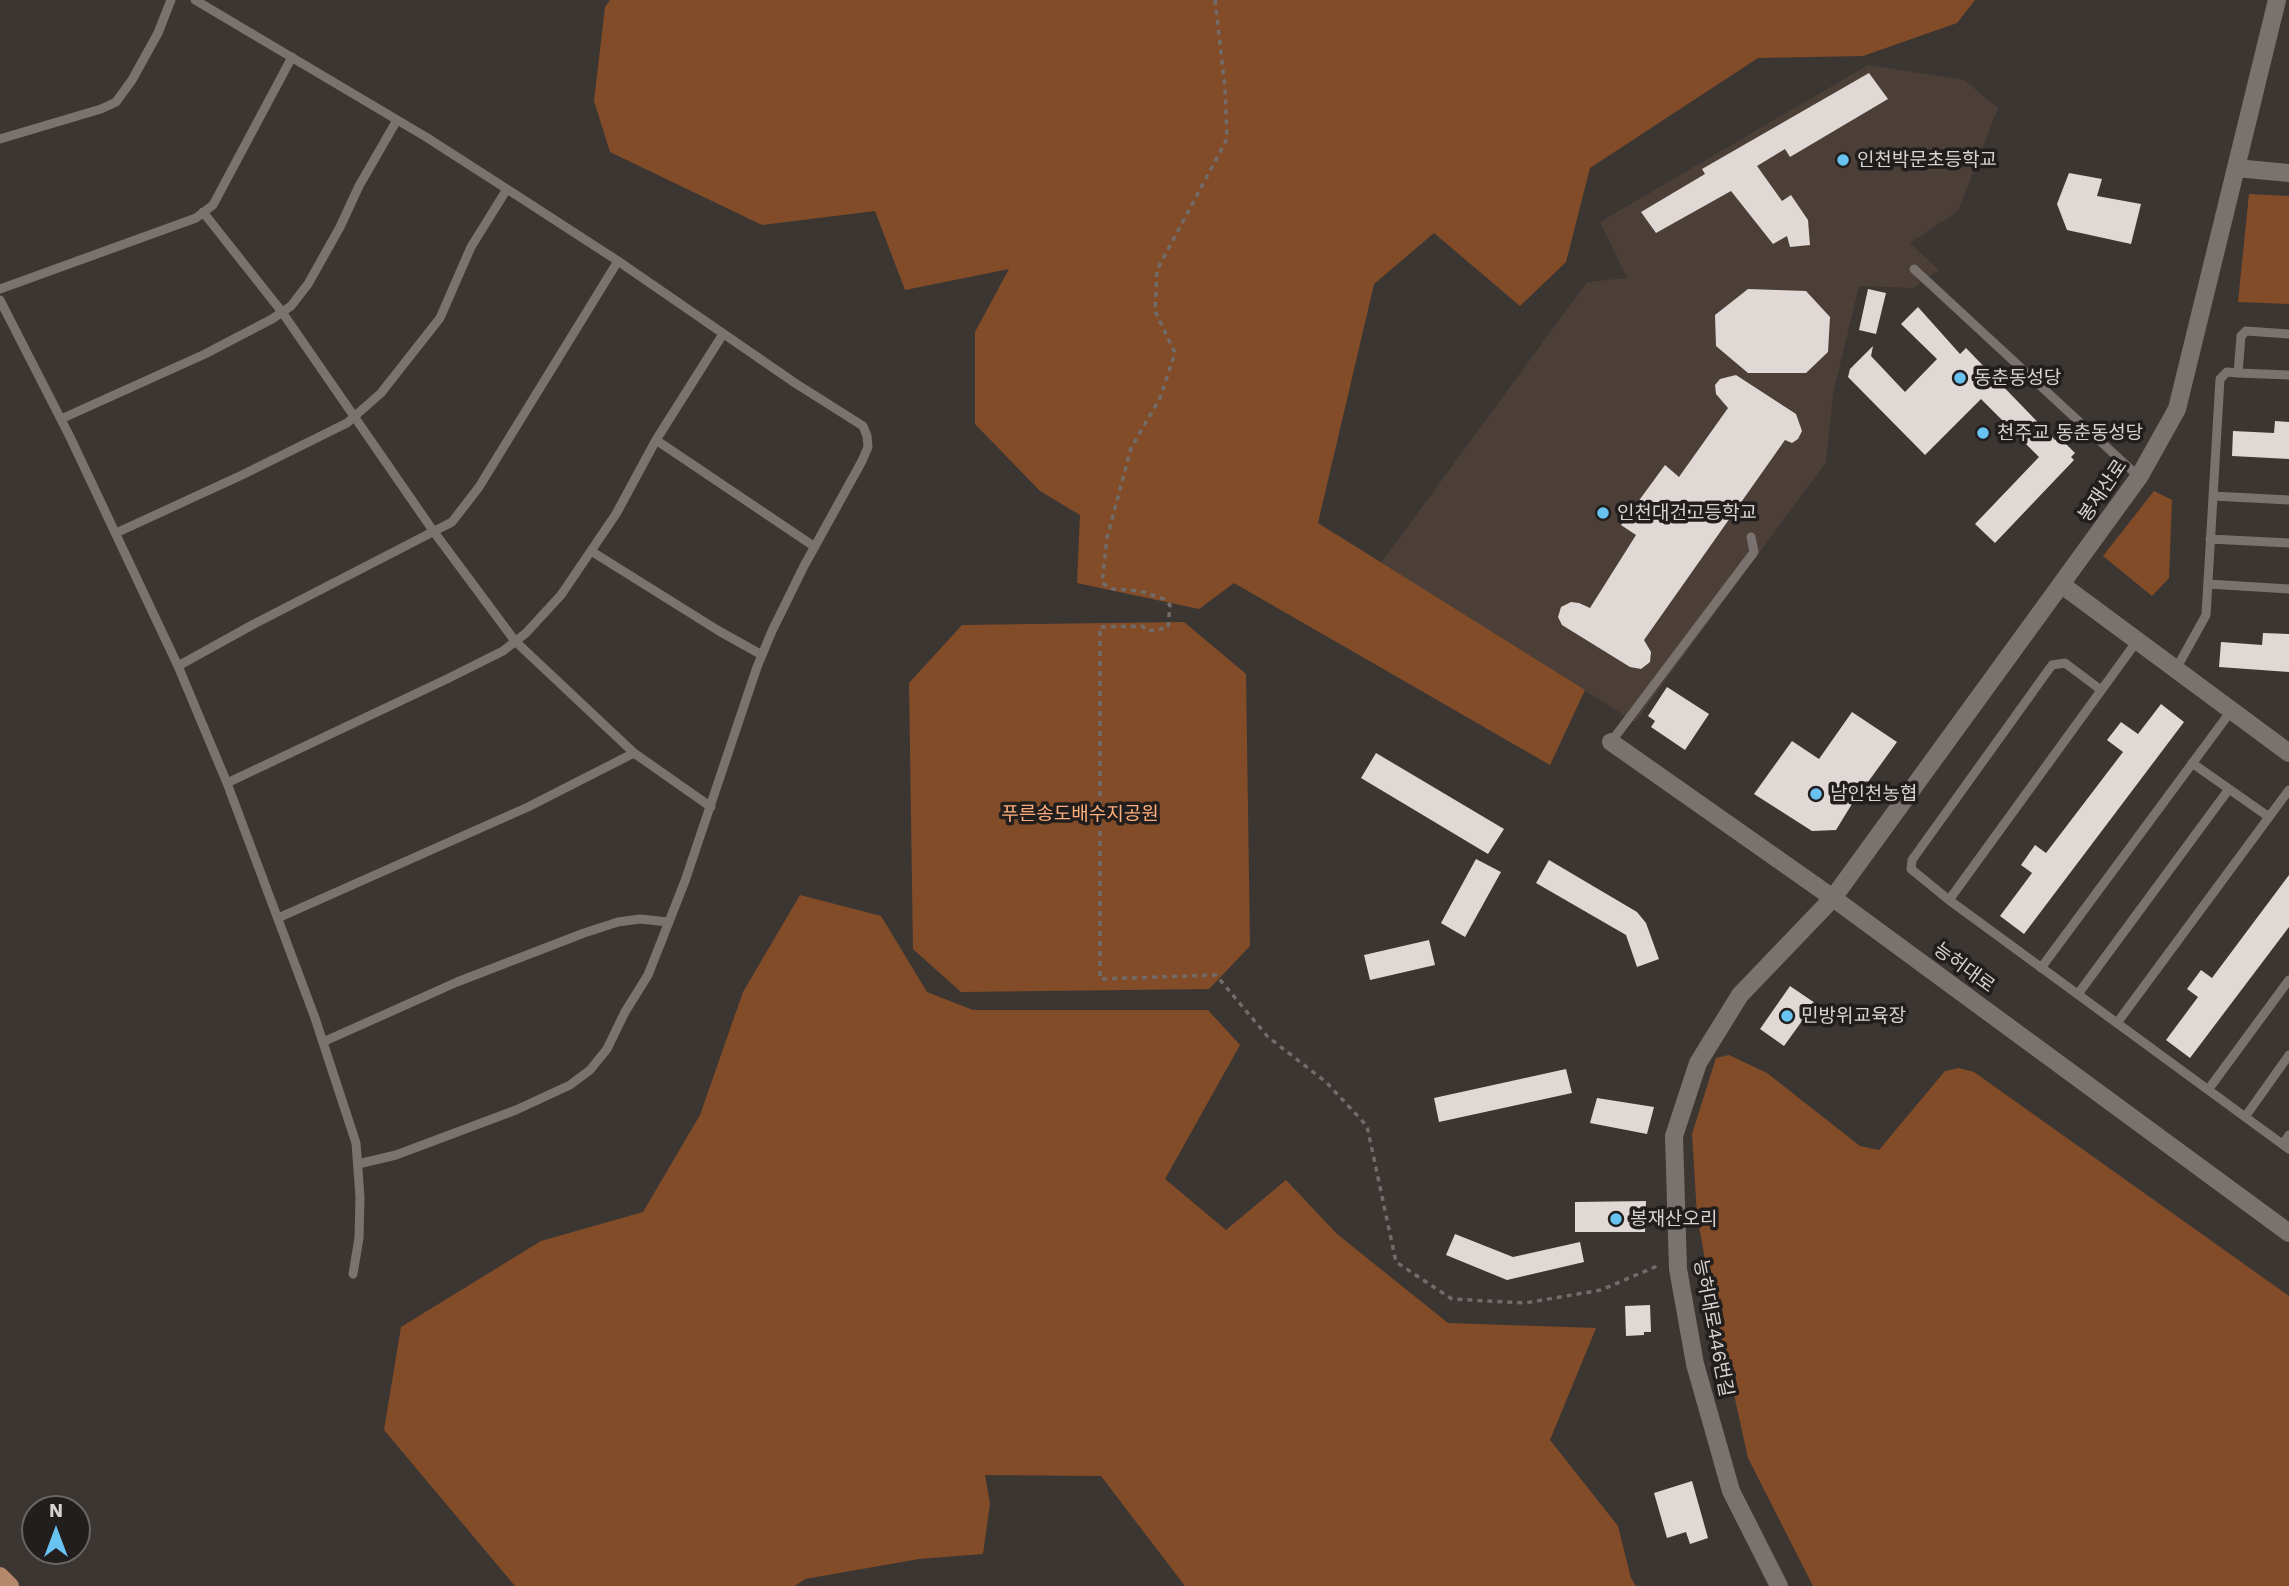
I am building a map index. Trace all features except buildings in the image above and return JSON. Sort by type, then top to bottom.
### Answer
[{"type":"main road","points":[[0,1576],[10,1586]]},
{"type":"street","name":"봉재산로","points":[[1833,898],[2139,477],[2177,409],[2277,0]]},
{"type":"street","points":[[2236,168],[2289,173]]},
{"type":"street","points":[[2062,585],[2289,753]]},
{"type":"street","name":"능허대로","points":[[1611,742],[1833,898],[2289,1233]]},
{"type":"street","name":"능허대로446번길","points":[[1779,1586],[1731,1491],[1695,1364],[1678,1269],[1674,1136],[1698,1063],[1740,995],[1833,898]]},
{"type":"lane","points":[[0,139],[101,109],[116,102],[132,80],[158,33],[171,0]]},
{"type":"lane","points":[[195,0],[397,120],[618,261],[863,426],[868,447],[777,620],[762,655],[685,881],[648,975],[625,1012],[607,1049],[590,1070],[570,1085],[516,1110],[396,1155],[358,1164]]},
{"type":"lane","points":[[0,289],[196,218],[213,205],[292,57]]},
{"type":"lane","points":[[61,419],[205,354],[291,306],[308,284],[397,120]]},
{"type":"lane","points":[[116,533],[242,475],[347,423],[354,417],[381,393],[440,318],[471,247],[507,189]]},
{"type":"lane","points":[[203,212],[282,312],[433,532],[515,641],[634,753],[710,807]]},
{"type":"lane","points":[[178,666],[452,522],[479,487],[618,261]]},
{"type":"lane","points":[[1914,269],[2139,477]]},
{"type":"lane","points":[[0,300],[61,419],[178,666],[227,783],[323,1042],[356,1143],[360,1197],[359,1238],[353,1274]]},
{"type":"lane","points":[[2238,373],[2241,336],[2246,331],[2289,334]]},
{"type":"lane","points":[[227,783],[503,651],[526,633],[561,595],[616,514],[656,440],[723,334]]},
{"type":"lane","points":[[2176,669],[2206,615],[2220,379],[2227,372],[2289,376]]},
{"type":"lane","points":[[656,440],[815,547]]},
{"type":"lane","points":[[2213,496],[2289,500]]},
{"type":"lane","points":[[1611,742],[1754,552],[1751,537]]},
{"type":"lane","points":[[2210,539],[2289,543]]},
{"type":"lane","points":[[591,551],[762,655]]},
{"type":"lane","points":[[2208,584],[2289,589]]},
{"type":"lane","points":[[1949,900],[2137,641]]},
{"type":"lane","points":[[2101,690],[2065,663],[2052,665],[1912,860],[1911,869],[2041,968],[2286,1146],[2289,1135]]},
{"type":"lane","points":[[2041,968],[2231,711]]},
{"type":"lane","points":[[278,918],[528,807],[634,753]]},
{"type":"lane","points":[[2192,763],[2269,817]]},
{"type":"lane","points":[[2078,995],[2229,789]]},
{"type":"lane","points":[[2118,1023],[2289,790]]},
{"type":"lane","points":[[323,1042],[457,982],[584,933],[618,922],[640,919],[668,922]]},
{"type":"lane","points":[[2208,1090],[2289,980]]},
{"type":"lane","points":[[2245,1116],[2289,1055]]},
{"type":"path","points":[[1215,0],[1225,88],[1227,139],[1157,270],[1155,311],[1174,353],[1160,398],[1132,448],[1107,538],[1103,572],[1102,583],[1113,589],[1140,591],[1164,599],[1170,605],[1168,628],[1148,631],[1142,626],[1100,627],[1100,979],[1216,975],[1268,1037],[1326,1082],[1367,1126],[1396,1262],[1452,1299],[1525,1303],[1601,1290],[1655,1267],[1666,1255]]},
{"type":"shaded area","name":"인천대건고등학교","points":[[1868,65],[1964,80],[1998,108],[1958,211],[1910,243],[1939,270],[1913,288],[1859,286],[1833,394],[1826,462],[1635,722],[1381,563],[1587,282],[1627,278],[1600,222]]},
{"type":"green space","points":[[610,0],[1975,0],[1957,23],[1863,56],[1758,58],[1590,168],[1566,262],[1520,306],[1434,233],[1374,284],[1318,523],[1585,690],[1550,765],[1234,583],[1199,609],[1077,583],[1080,515],[1040,491],[975,424],[975,332],[1009,269],[905,290],[875,211],[762,225],[610,152],[594,101],[605,7]]},
{"type":"green space","points":[[2249,194],[2289,196],[2289,304],[2238,302]]},
{"type":"green space","points":[[2154,491],[2172,500],[2169,578],[2152,596],[2103,556]]},
{"type":"green space","name":"푸른송도배수지공원","points":[[1184,622],[1246,674],[1250,946],[1209,989],[961,992],[913,949],[909,683],[962,625]]},
{"type":"green space","points":[[800,895],[881,916],[927,992],[973,1010],[1208,1010],[1240,1045],[1165,1179],[1226,1230],[1286,1180],[1337,1234],[1448,1323],[1596,1328],[1550,1440],[1618,1526],[1631,1578],[1636,1586],[1185,1586],[1101,1476],[985,1475],[990,1504],[983,1554],[919,1559],[805,1579],[795,1586],[515,1586],[384,1430],[401,1327],[541,1241],[643,1212],[700,1115],[743,992]]},
{"type":"green space","points":[[1729,1055],[1767,1073],[1860,1146],[1879,1150],[1945,1071],[1959,1068],[1974,1072],[2289,1296],[2289,1586],[1813,1586],[1748,1458],[1697,1215],[1692,1134],[1716,1058]]},
{"type":"place","name":"인천박문초등학교","points":[[1843,160]]},
{"type":"place","name":"동춘동성당","points":[[1960,378]]},
{"type":"place","name":"천주교 동춘동성당","points":[[1983,433]]},
{"type":"place","name":"인천대건고등학교","points":[[1603,513]]},
{"type":"place","name":"남인천농협","points":[[1816,794]]},
{"type":"place","name":"민방위교육장","points":[[1787,1016]]},
{"type":"place","name":"봉재산오리","points":[[1616,1219]]}]
